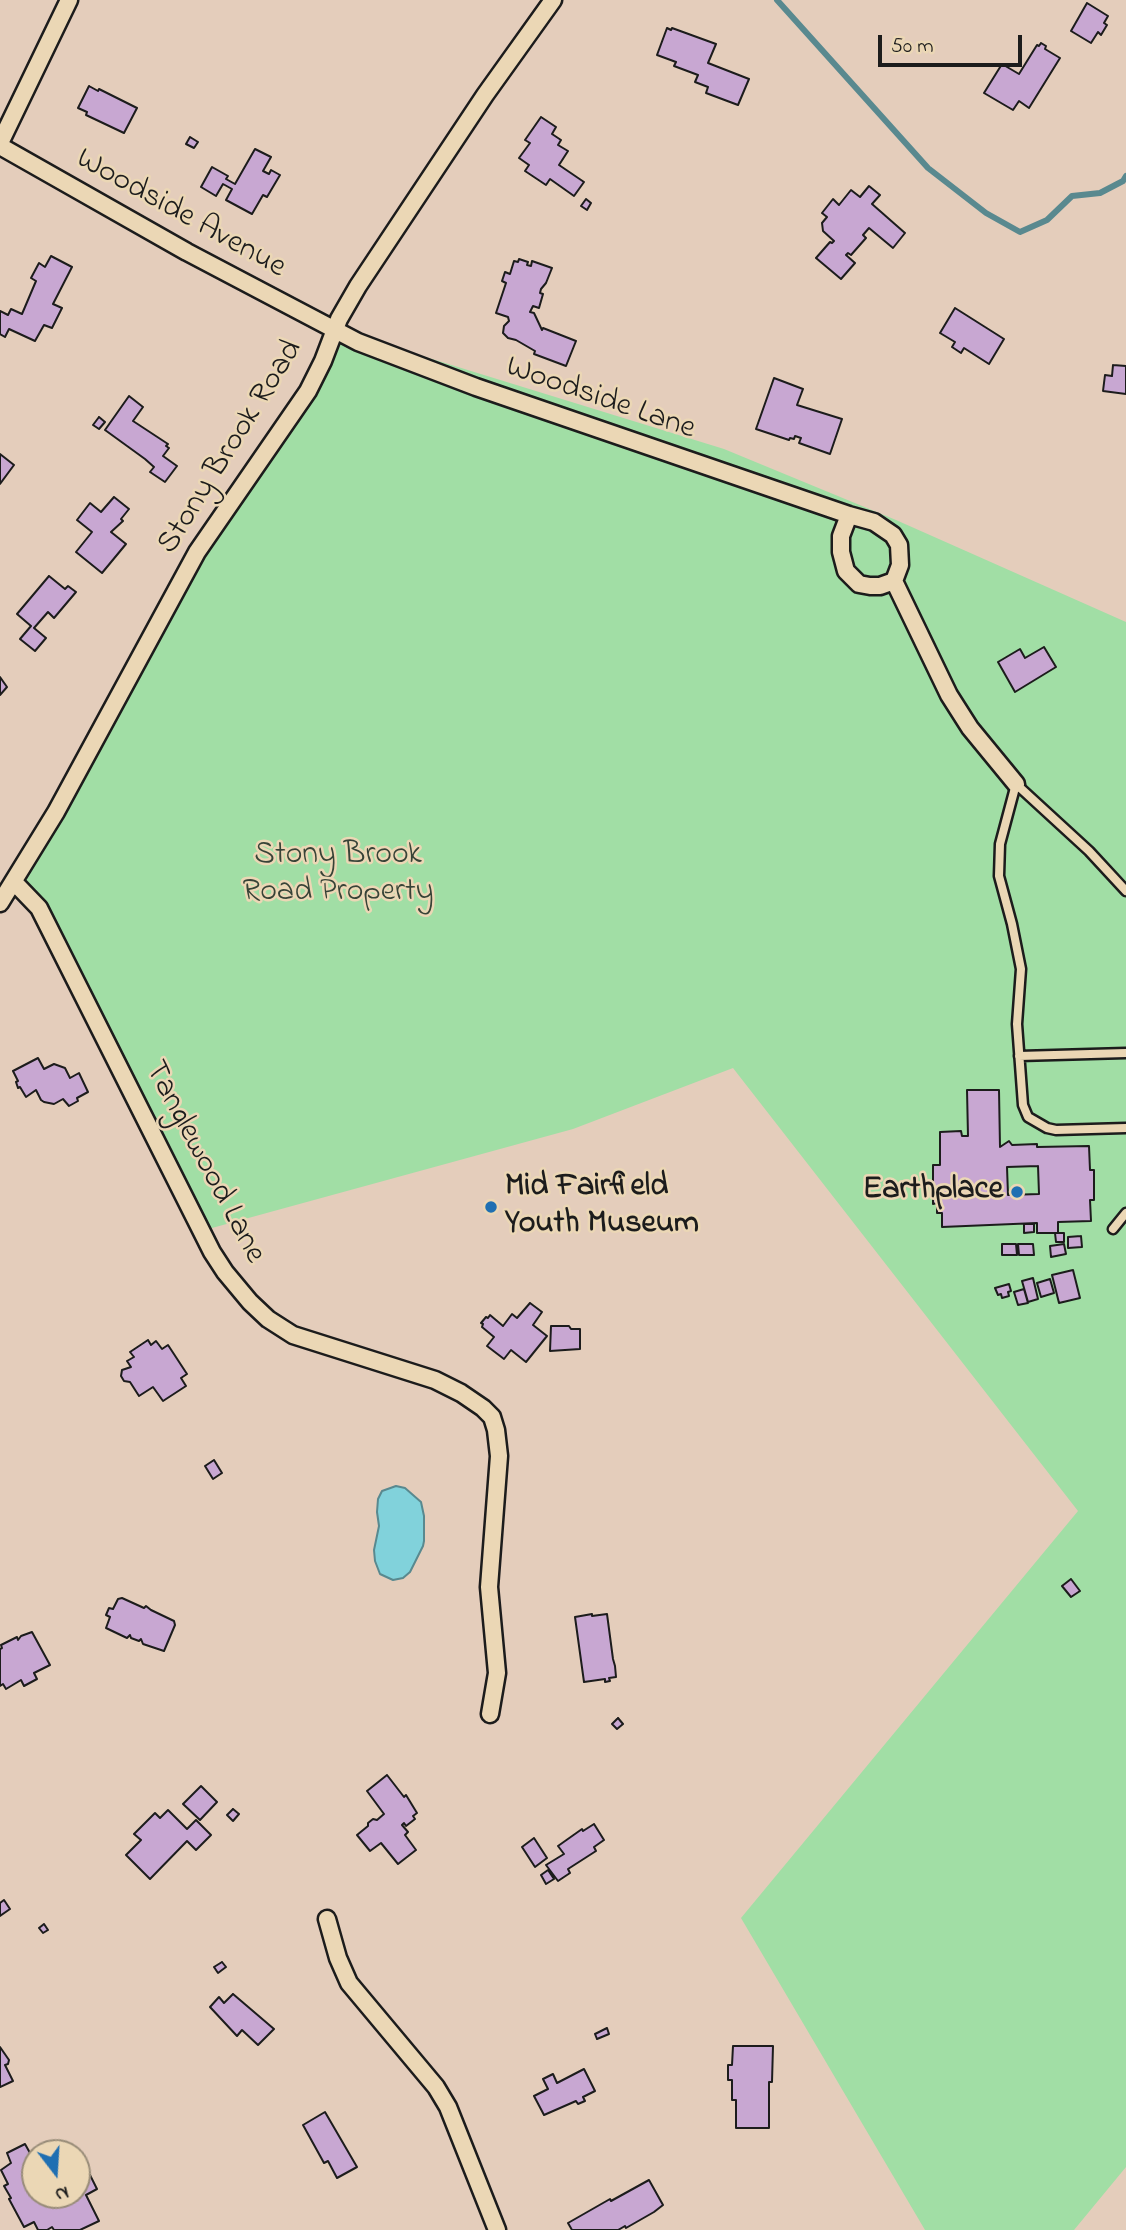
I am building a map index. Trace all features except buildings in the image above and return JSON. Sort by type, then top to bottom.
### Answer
[{"type":"street","points":[[0,145],[69,0]]},
{"type":"street","name":"Stony Brook Road","points":[[0,903],[100,734],[185,572],[216,522],[307,391],[346,306],[477,106],[553,0]]},
{"type":"street","name":"Woodside Avenue","points":[[0,145],[116,213],[335,331]]},
{"type":"street","name":"Woodside Lane","points":[[335,331],[476,387],[874,522],[893,535],[899,545],[901,557],[894,581]]},
{"type":"street","points":[[849,515],[841,536],[841,552],[846,571],[859,584],[880,586],[894,581],[949,695],[970,728],[1016,784]]},
{"type":"street","name":"Tanglewood Lane","points":[[14,882],[39,908],[212,1252],[250,1303],[293,1335],[435,1380],[461,1393],[483,1408],[492,1418],[499,1456],[489,1587],[496,1673],[490,1714]]},
{"type":"street","points":[[327,1919],[338,1958],[349,1983],[436,2087],[448,2107],[497,2230]]},
{"type":"lane","points":[[1126,891],[1082,844],[1016,784],[1000,844],[999,876],[1021,970],[1017,1024],[1023,1105],[1028,1117],[1034,1122],[1056,1130],[1126,1128]]},
{"type":"lane","points":[[1019,1056],[1126,1053]]},
{"type":"lane","points":[[1113,1229],[1126,1213]]},
{"type":"green space","name":"Stony Brook Road Property","points":[[338,330],[724,449],[896,520],[1126,622],[1126,2167],[1074,2230],[925,2230],[741,1918],[1078,1511],[733,1068],[573,1129],[201,1231],[20,877],[156,626]]},
{"type":"water","points":[[396,1486],[405,1488],[421,1502],[424,1541],[410,1572],[403,1578],[393,1580],[380,1574],[374,1550],[379,1526],[378,1499],[382,1491]]},
{"type":"waterway","points":[[777,0],[928,168],[986,213],[1020,232],[1047,220],[1072,196],[1100,193],[1123,181],[1126,176]]},
{"type":"place","name":"Earthplace","points":[[1017,1192]]},
{"type":"place","name":"Mid Fairfield Youth Museum","points":[[491,1207]]}]
